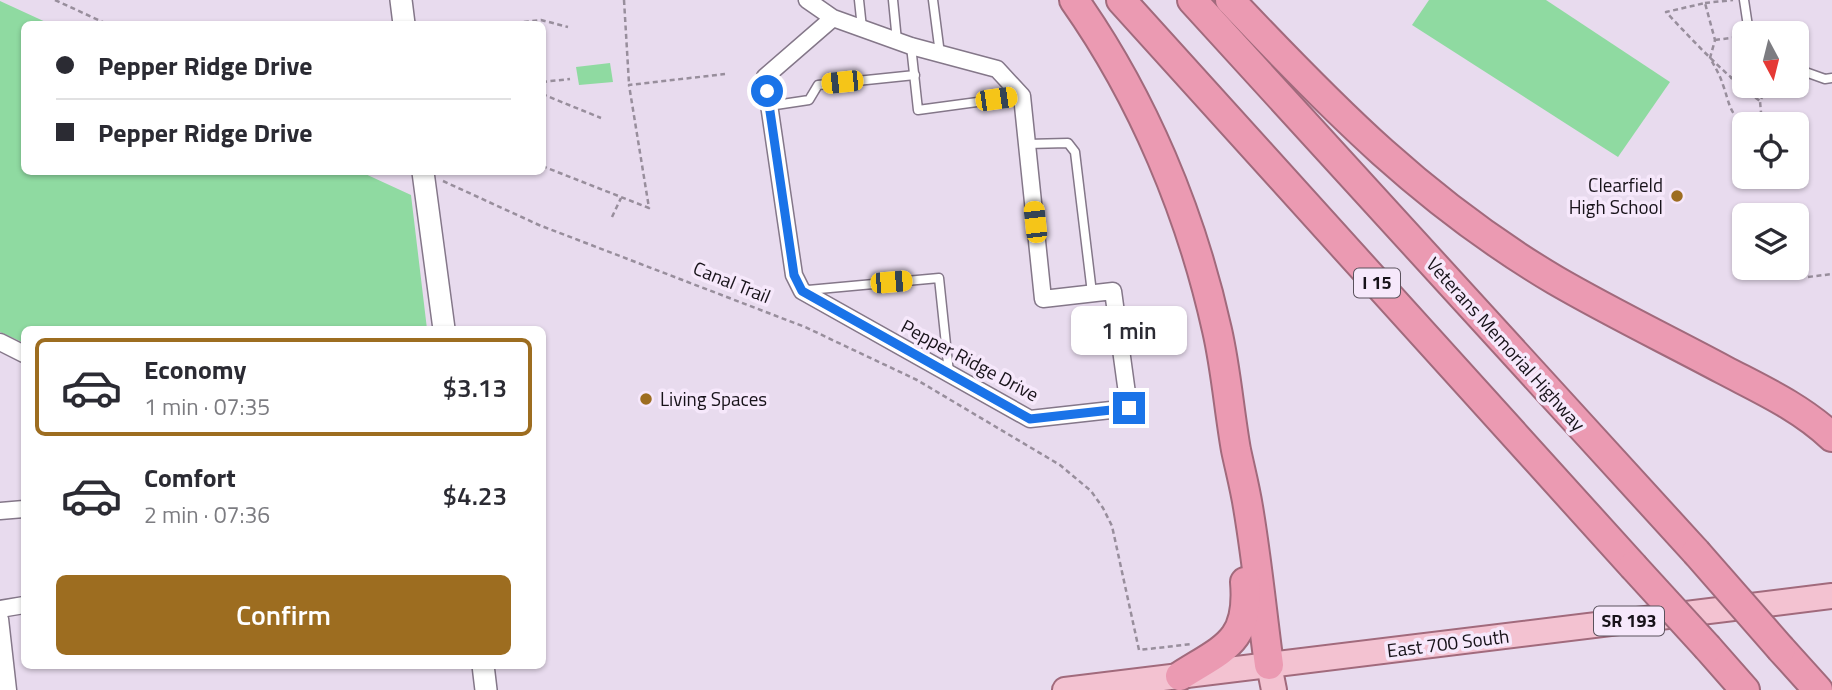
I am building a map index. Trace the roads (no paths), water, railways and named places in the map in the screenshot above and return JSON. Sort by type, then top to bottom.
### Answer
[{"type":"highway","points":[[1074,0],[1113,61],[1144,119],[1183,214],[1204,277],[1217,329],[1236,451],[1249,509],[1272,678]]},
{"type":"highway","name":"I 15","points":[[1121,0],[1745,690]]},
{"type":"highway","name":"Veterans Memorial Highway","points":[[1192,0],[1696,552],[1818,690]]},
{"type":"highway","points":[[1230,0],[1360,133],[1465,221],[1522,260],[1574,290],[1781,399],[1832,437]]},
{"type":"highway","points":[[1180,676],[1232,641],[1243,619],[1245,586],[1234,503],[1236,451]]},
{"type":"main road","name":"East 700 South","points":[[1065,690],[1180,676],[1272,678],[1832,596]]},
{"type":"street","points":[[401,0],[404,21]]},
{"type":"street","points":[[807,0],[832,18],[904,43],[997,69],[1022,96],[1043,299],[1092,293]]},
{"type":"street","points":[[802,291],[794,275],[765,77],[832,18]]},
{"type":"street","points":[[423,175],[443,326]]},
{"type":"street","name":"Pepper Ridge Drive","points":[[802,291],[1030,419],[1129,408],[1113,291],[1092,293]]},
{"type":"street","points":[[0,342],[21,352]]},
{"type":"street","points":[[0,511],[21,509]]},
{"type":"street","points":[[0,609],[21,606]]},
{"type":"street","points":[[0,619],[8,690]]},
{"type":"street","points":[[483,669],[483,690]]},
{"type":"lane","points":[[859,0],[862,28]]},
{"type":"lane","points":[[893,0],[915,75],[918,110],[1022,96]]},
{"type":"lane","points":[[933,0],[940,54]]},
{"type":"lane","points":[[1744,0],[1747,21]]},
{"type":"lane","points":[[1810,74],[1825,79],[1832,78]]},
{"type":"lane","points":[[769,106],[809,100],[818,85],[915,75]]},
{"type":"lane","points":[[1027,144],[1068,143],[1075,152],[1092,293]]},
{"type":"lane","points":[[802,291],[939,278],[949,373]]},
{"type":"place","name":"Clearfield High School","points":[[1677,196]]},
{"type":"place","name":"Living Spaces","points":[[646,399]]}]
